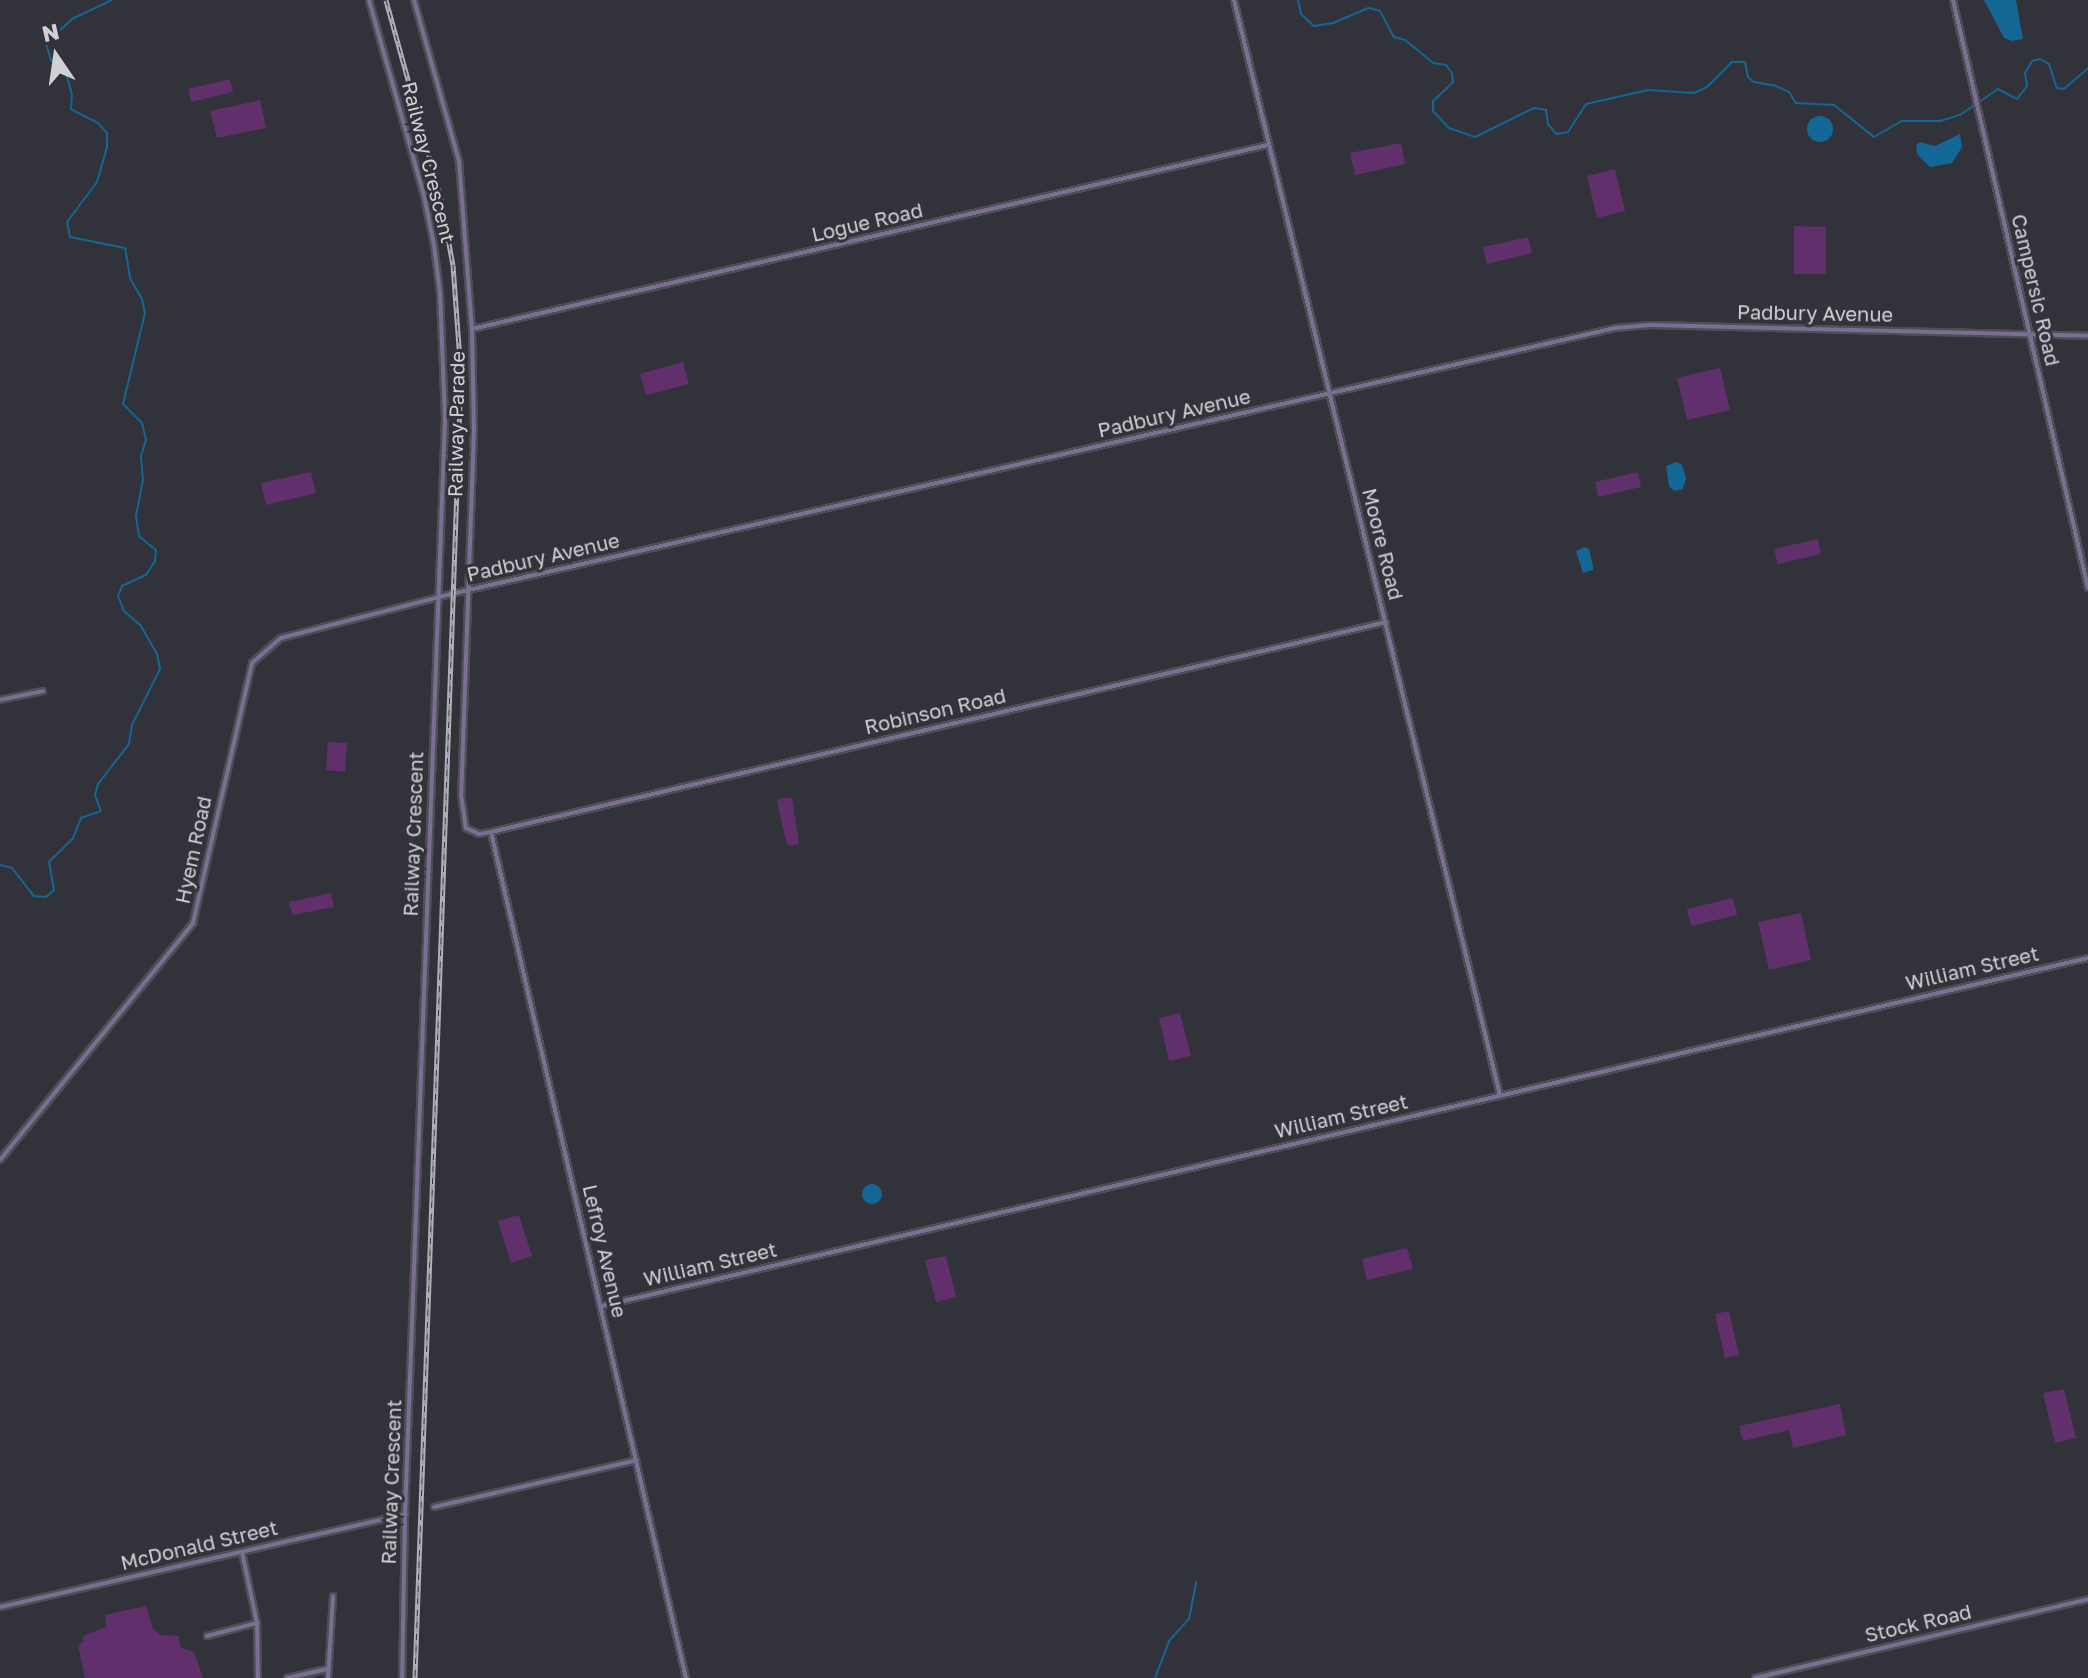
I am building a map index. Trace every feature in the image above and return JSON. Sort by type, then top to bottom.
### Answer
[{"type":"street","name":"Railway Crescent","points":[[369,0],[424,196],[440,293],[445,419],[405,1514],[402,1678]]},
{"type":"street","name":"Railway Parade","points":[[414,0],[459,161],[472,329],[474,429],[463,816],[466,828],[479,834],[491,832]]},
{"type":"street","name":"Moore Road","points":[[1234,0],[1500,1095]]},
{"type":"street","name":"Campersic Road","points":[[1953,0],[2088,588]]},
{"type":"street","name":"Logue Road","points":[[472,329],[1268,145]]},
{"type":"street","name":"Padbury Avenue","points":[[281,638],[437,597],[1615,328],[1650,325],[2088,336]]},
{"type":"street","name":"Robinson Road","points":[[491,832],[1386,622]]},
{"type":"street","name":"Hyem Road","points":[[0,1160],[193,923],[252,663],[281,638]]},
{"type":"street","points":[[0,700],[43,691]]},
{"type":"street","name":"Lefroy Avenue","points":[[491,832],[686,1678]]},
{"type":"street","name":"William Street","points":[[602,1306],[2088,958]]},
{"type":"street","points":[[434,1507],[637,1460]]},
{"type":"street","name":"McDonald Street","points":[[0,1607],[405,1514]]},
{"type":"street","points":[[242,1552],[257,1623],[258,1678]]},
{"type":"street","points":[[328,1678],[333,1596]]},
{"type":"street","name":"Stock Road","points":[[1755,1678],[2088,1599]]},
{"type":"street","points":[[207,1636],[257,1623]]},
{"type":"street","points":[[287,1678],[328,1669]]},
{"type":"shaded area","points":[[230,79],[233,92],[191,102],[188,89]]},
{"type":"shaded area","points":[[260,100],[266,128],[217,138],[210,111]]},
{"type":"shaded area","points":[[1401,143],[1405,164],[1355,175],[1350,153]]},
{"type":"shaded area","points":[[1615,169],[1625,211],[1597,218],[1587,176]]},
{"type":"shaded area","points":[[1794,226],[1826,227],[1826,274],[1794,274]]},
{"type":"shaded area","points":[[1528,237],[1532,253],[1487,264],[1483,247]]},
{"type":"shaded area","points":[[683,362],[689,384],[646,395],[640,374]]},
{"type":"shaded area","points":[[1720,368],[1730,410],[1687,420],[1677,378]]},
{"type":"shaded area","points":[[311,472],[316,493],[266,505],[261,483]]},
{"type":"shaded area","points":[[1638,472],[1641,487],[1598,497],[1595,482]]},
{"type":"shaded area","points":[[1818,539],[1821,554],[1778,564],[1774,549]]},
{"type":"shaded area","points":[[328,742],[347,743],[345,772],[326,770]]},
{"type":"shaded area","points":[[792,798],[799,844],[789,846],[786,841],[777,801]]},
{"type":"shaded area","points":[[331,893],[334,907],[292,915],[289,902]]},
{"type":"shaded area","points":[[1733,898],[1737,915],[1691,926],[1687,909]]},
{"type":"shaded area","points":[[1801,913],[1811,960],[1769,970],[1758,922]]},
{"type":"shaded area","points":[[1180,1013],[1191,1056],[1169,1061],[1159,1018]]},
{"type":"shaded area","points":[[519,1215],[532,1256],[511,1263],[498,1221]]},
{"type":"shaded area","points":[[1407,1248],[1413,1269],[1367,1280],[1362,1259]]},
{"type":"shaded area","points":[[946,1256],[956,1297],[936,1302],[925,1260]]},
{"type":"shaded area","points":[[1729,1311],[1739,1355],[1725,1358],[1715,1314]]},
{"type":"shaded area","points":[[2064,1389],[2076,1438],[2055,1443],[2043,1393]]},
{"type":"shaded area","points":[[1840,1404],[1846,1435],[1793,1448],[1789,1430],[1743,1441],[1739,1426]]},
{"type":"shaded area","points":[[146,1606],[153,1629],[161,1635],[179,1636],[180,1647],[194,1652],[203,1678],[85,1678],[78,1645],[84,1642],[83,1636],[106,1627],[105,1615]]},
{"type":"water","points":[[1984,0],[2016,0],[2023,39],[2012,41],[2004,38]]},
{"type":"water","points":[[1820,116],[1829,120],[1833,129],[1829,138],[1820,142],[1811,138],[1807,129],[1811,120]]},
{"type":"water","points":[[1960,134],[1962,147],[1952,163],[1930,167],[1917,154],[1916,145],[1920,142],[1935,146]]},
{"type":"water","points":[[1677,462],[1682,465],[1686,478],[1683,489],[1674,491],[1669,486],[1666,466]]},
{"type":"water","points":[[1584,547],[1589,549],[1593,570],[1583,573],[1576,551]]},
{"type":"water","points":[[872,1184],[879,1187],[882,1194],[879,1201],[872,1204],[865,1201],[862,1194],[865,1187]]},
{"type":"waterway","points":[[0,865],[12,868],[34,896],[46,897],[54,890],[49,862],[73,838],[81,818],[101,811],[95,795],[98,784],[129,744],[132,725],[160,669],[157,654],[140,625],[124,611],[118,596],[122,586],[146,575],[155,561],[156,550],[139,536],[136,516],[143,480],[141,456],[146,440],[142,423],[123,404],[145,313],[142,299],[130,278],[125,248],[70,237],[67,222],[97,182],[107,147],[107,133],[98,123],[71,109],[72,95],[66,72],[51,60],[46,44],[72,19],[112,0]]},
{"type":"waterway","points":[[1298,0],[1301,14],[1314,26],[1333,23],[1369,8],[1380,11],[1394,37],[1405,40],[1433,63],[1446,65],[1452,73],[1453,82],[1433,101],[1433,111],[1449,128],[1475,137],[1534,108],[1546,110],[1548,124],[1556,134],[1568,132],[1586,104],[1648,90],[1694,93],[1707,87],[1732,62],[1745,62],[1748,77],[1754,82],[1789,92],[1796,103],[1834,105],[1874,137],[1902,121],[1940,121],[1960,115],[1998,89],[2017,99],[2027,86],[2025,73],[2032,61],[2040,59],[2049,64],[2057,88],[2064,89],[2088,68]]},
{"type":"waterway","points":[[1155,1678],[1169,1641],[1189,1619],[1196,1582]]},
{"type":"railway","points":[[386,0],[440,195],[453,265],[461,374],[415,1678]]}]
